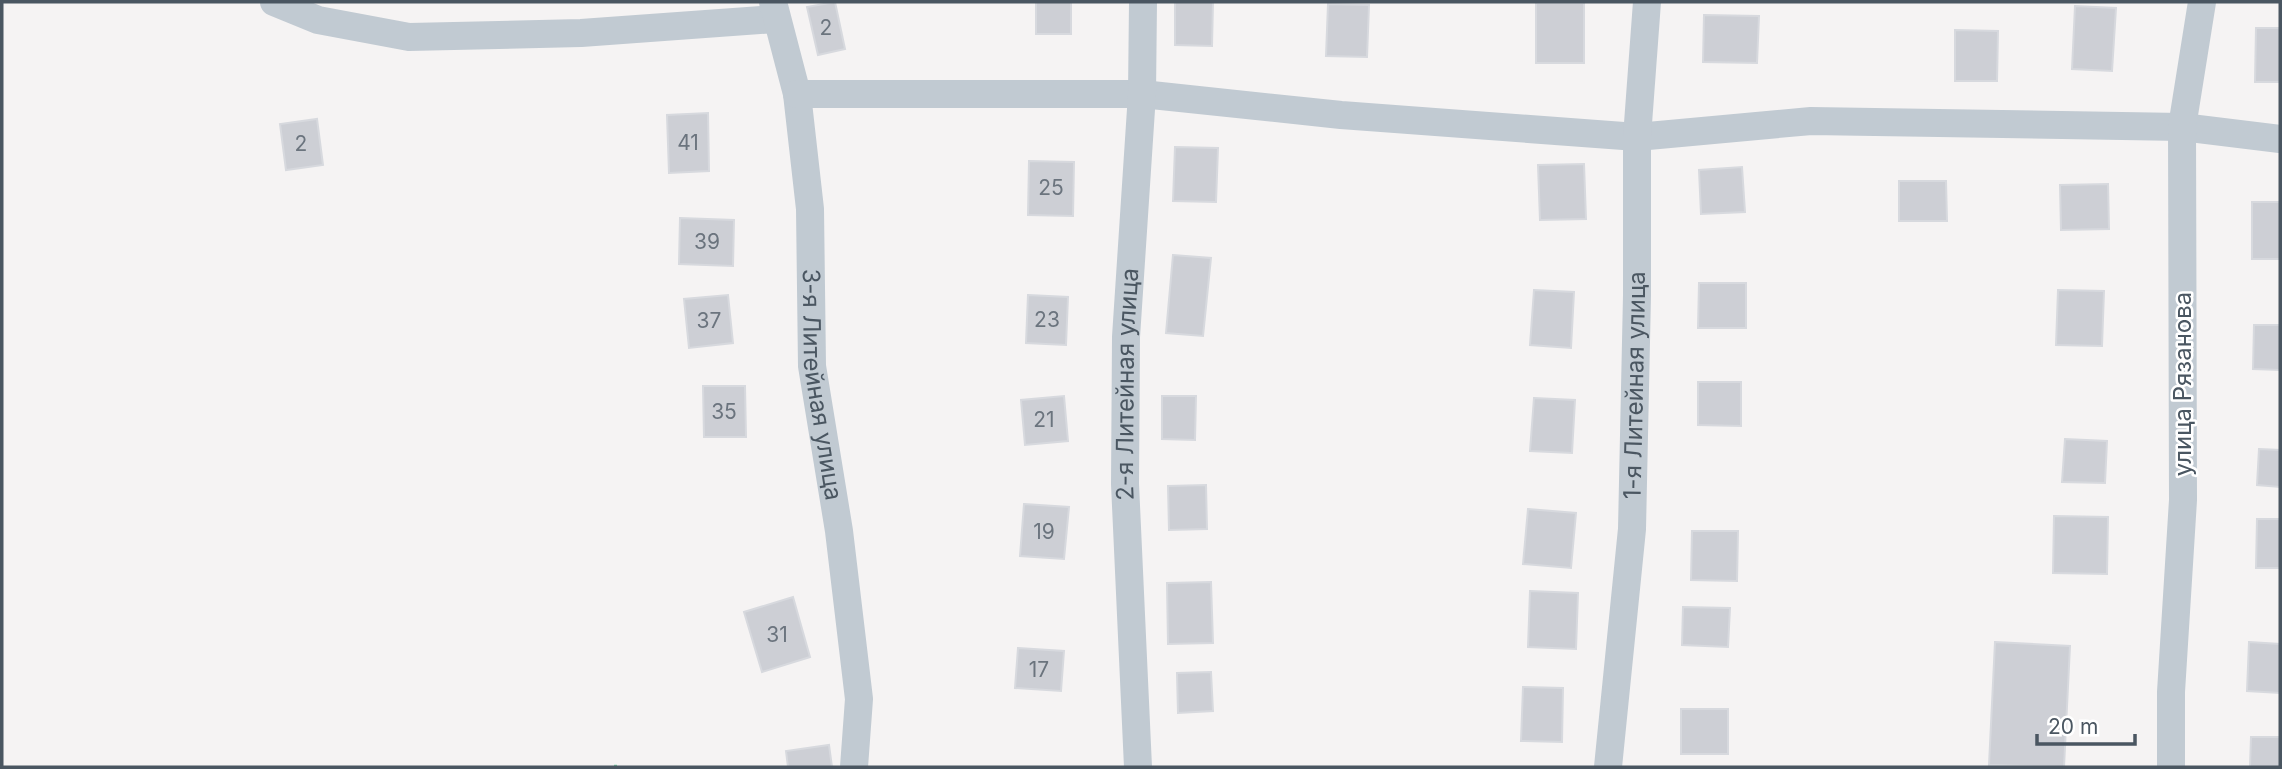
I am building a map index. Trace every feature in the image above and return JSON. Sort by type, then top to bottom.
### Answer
[{"type":"street","points":[[274,2],[318,20],[409,37],[581,33],[774,10]]},
{"type":"street","name":"2-я Литейная улица","points":[[1138,767],[1125,484],[1126,337],[1142,94],[1143,2]]},
{"type":"street","name":"1-я Литейная улица","points":[[1608,767],[1632,529],[1637,137],[1647,2]]},
{"type":"street","name":"улица Рязанова","points":[[2171,767],[2171,692],[2183,499],[2182,127],[2202,2]]},
{"type":"street","name":"3-я Литейная улица","points":[[774,10],[797,94],[810,209],[812,366],[839,531],[859,699],[854,767]]},
{"type":"street","points":[[797,94],[1142,94],[1341,115],[1637,137],[1811,121],[2182,127],[2280,139]]},
{"type":"building","points":[[835,2],[845,49],[818,55],[807,7]]},
{"type":"building","points":[[1036,2],[1071,2],[1071,34],[1036,34]]},
{"type":"building","points":[[1175,2],[1213,2],[1212,46],[1175,45]]},
{"type":"building","points":[[1536,3],[1584,3],[1584,63],[1536,63]]},
{"type":"building","points":[[1328,4],[1369,5],[1367,57],[1326,56]]},
{"type":"building","points":[[2075,6],[2116,8],[2112,71],[2072,69]]},
{"type":"building","points":[[1704,15],[1759,16],[1757,63],[1703,62]]},
{"type":"building","points":[[2256,28],[2280,28],[2280,82],[2255,82]]},
{"type":"building","points":[[1955,30],[1998,31],[1997,81],[1955,81]]},
{"type":"building","points":[[708,113],[709,171],[669,173],[667,115]]},
{"type":"building","points":[[317,119],[323,165],[286,170],[280,124]]},
{"type":"building","points":[[1175,147],[1218,148],[1216,202],[1173,201]]},
{"type":"building","points":[[1029,161],[1074,162],[1073,216],[1028,215]]},
{"type":"building","points":[[1584,164],[1586,219],[1540,220],[1538,165]]},
{"type":"building","points":[[1742,167],[1745,212],[1701,214],[1699,170]]},
{"type":"building","points":[[1899,181],[1946,181],[1947,221],[1899,221]]},
{"type":"building","points":[[2108,184],[2109,229],[2061,230],[2060,185]]},
{"type":"building","points":[[2252,202],[2280,202],[2280,259],[2252,259]]},
{"type":"building","points":[[680,218],[734,220],[733,266],[679,264]]},
{"type":"building","points":[[1173,255],[1211,258],[1203,336],[1166,333]]},
{"type":"building","points":[[1699,283],[1746,283],[1746,328],[1698,328]]},
{"type":"building","points":[[1534,290],[1574,292],[1571,348],[1530,345]]},
{"type":"building","points":[[2058,290],[2104,291],[2102,346],[2056,345]]},
{"type":"building","points":[[728,295],[733,343],[689,348],[684,299]]},
{"type":"building","points":[[1028,295],[1068,297],[1066,345],[1026,343]]},
{"type":"building","points":[[2254,325],[2280,325],[2280,370],[2253,369]]},
{"type":"building","points":[[1698,382],[1741,382],[1741,426],[1698,425]]},
{"type":"building","points":[[703,386],[745,386],[746,437],[704,437]]},
{"type":"building","points":[[1064,396],[1068,441],[1025,445],[1021,400]]},
{"type":"building","points":[[1162,396],[1196,396],[1195,440],[1162,439]]},
{"type":"building","points":[[1534,398],[1575,400],[1572,453],[1530,451]]},
{"type":"building","points":[[2065,439],[2107,441],[2105,483],[2062,482]]},
{"type":"building","points":[[2259,449],[2280,450],[2280,487],[2257,485]]},
{"type":"building","points":[[1206,485],[1207,529],[1169,530],[1168,486]]},
{"type":"building","points":[[1024,504],[1069,507],[1064,559],[1020,556]]},
{"type":"building","points":[[1528,509],[1576,513],[1571,568],[1523,564]]},
{"type":"building","points":[[2054,516],[2108,517],[2107,574],[2053,573]]},
{"type":"building","points":[[2257,519],[2280,519],[2280,568],[2256,568]]},
{"type":"building","points":[[1692,531],[1738,531],[1737,581],[1691,580]]},
{"type":"building","points":[[1211,582],[1213,643],[1168,644],[1167,583]]},
{"type":"building","points":[[1530,591],[1578,593],[1576,649],[1528,647]]},
{"type":"building","points":[[793,597],[810,657],[762,672],[744,612]]},
{"type":"building","points":[[1683,607],[1730,608],[1728,647],[1682,645]]},
{"type":"building","points":[[1995,642],[2070,646],[2064,767],[1989,765]]},
{"type":"building","points":[[2249,642],[2280,644],[2280,693],[2247,691]]},
{"type":"building","points":[[1018,648],[1064,651],[1061,691],[1015,688]]},
{"type":"building","points":[[1211,672],[1213,711],[1178,713],[1177,673]]},
{"type":"building","points":[[1523,687],[1563,688],[1562,742],[1521,741]]},
{"type":"building","points":[[1681,709],[1728,709],[1728,754],[1681,754]]},
{"type":"building","points":[[2251,737],[2280,737],[2280,767],[2250,767]]},
{"type":"building","points":[[829,745],[832,767],[788,767],[786,751]]}]
